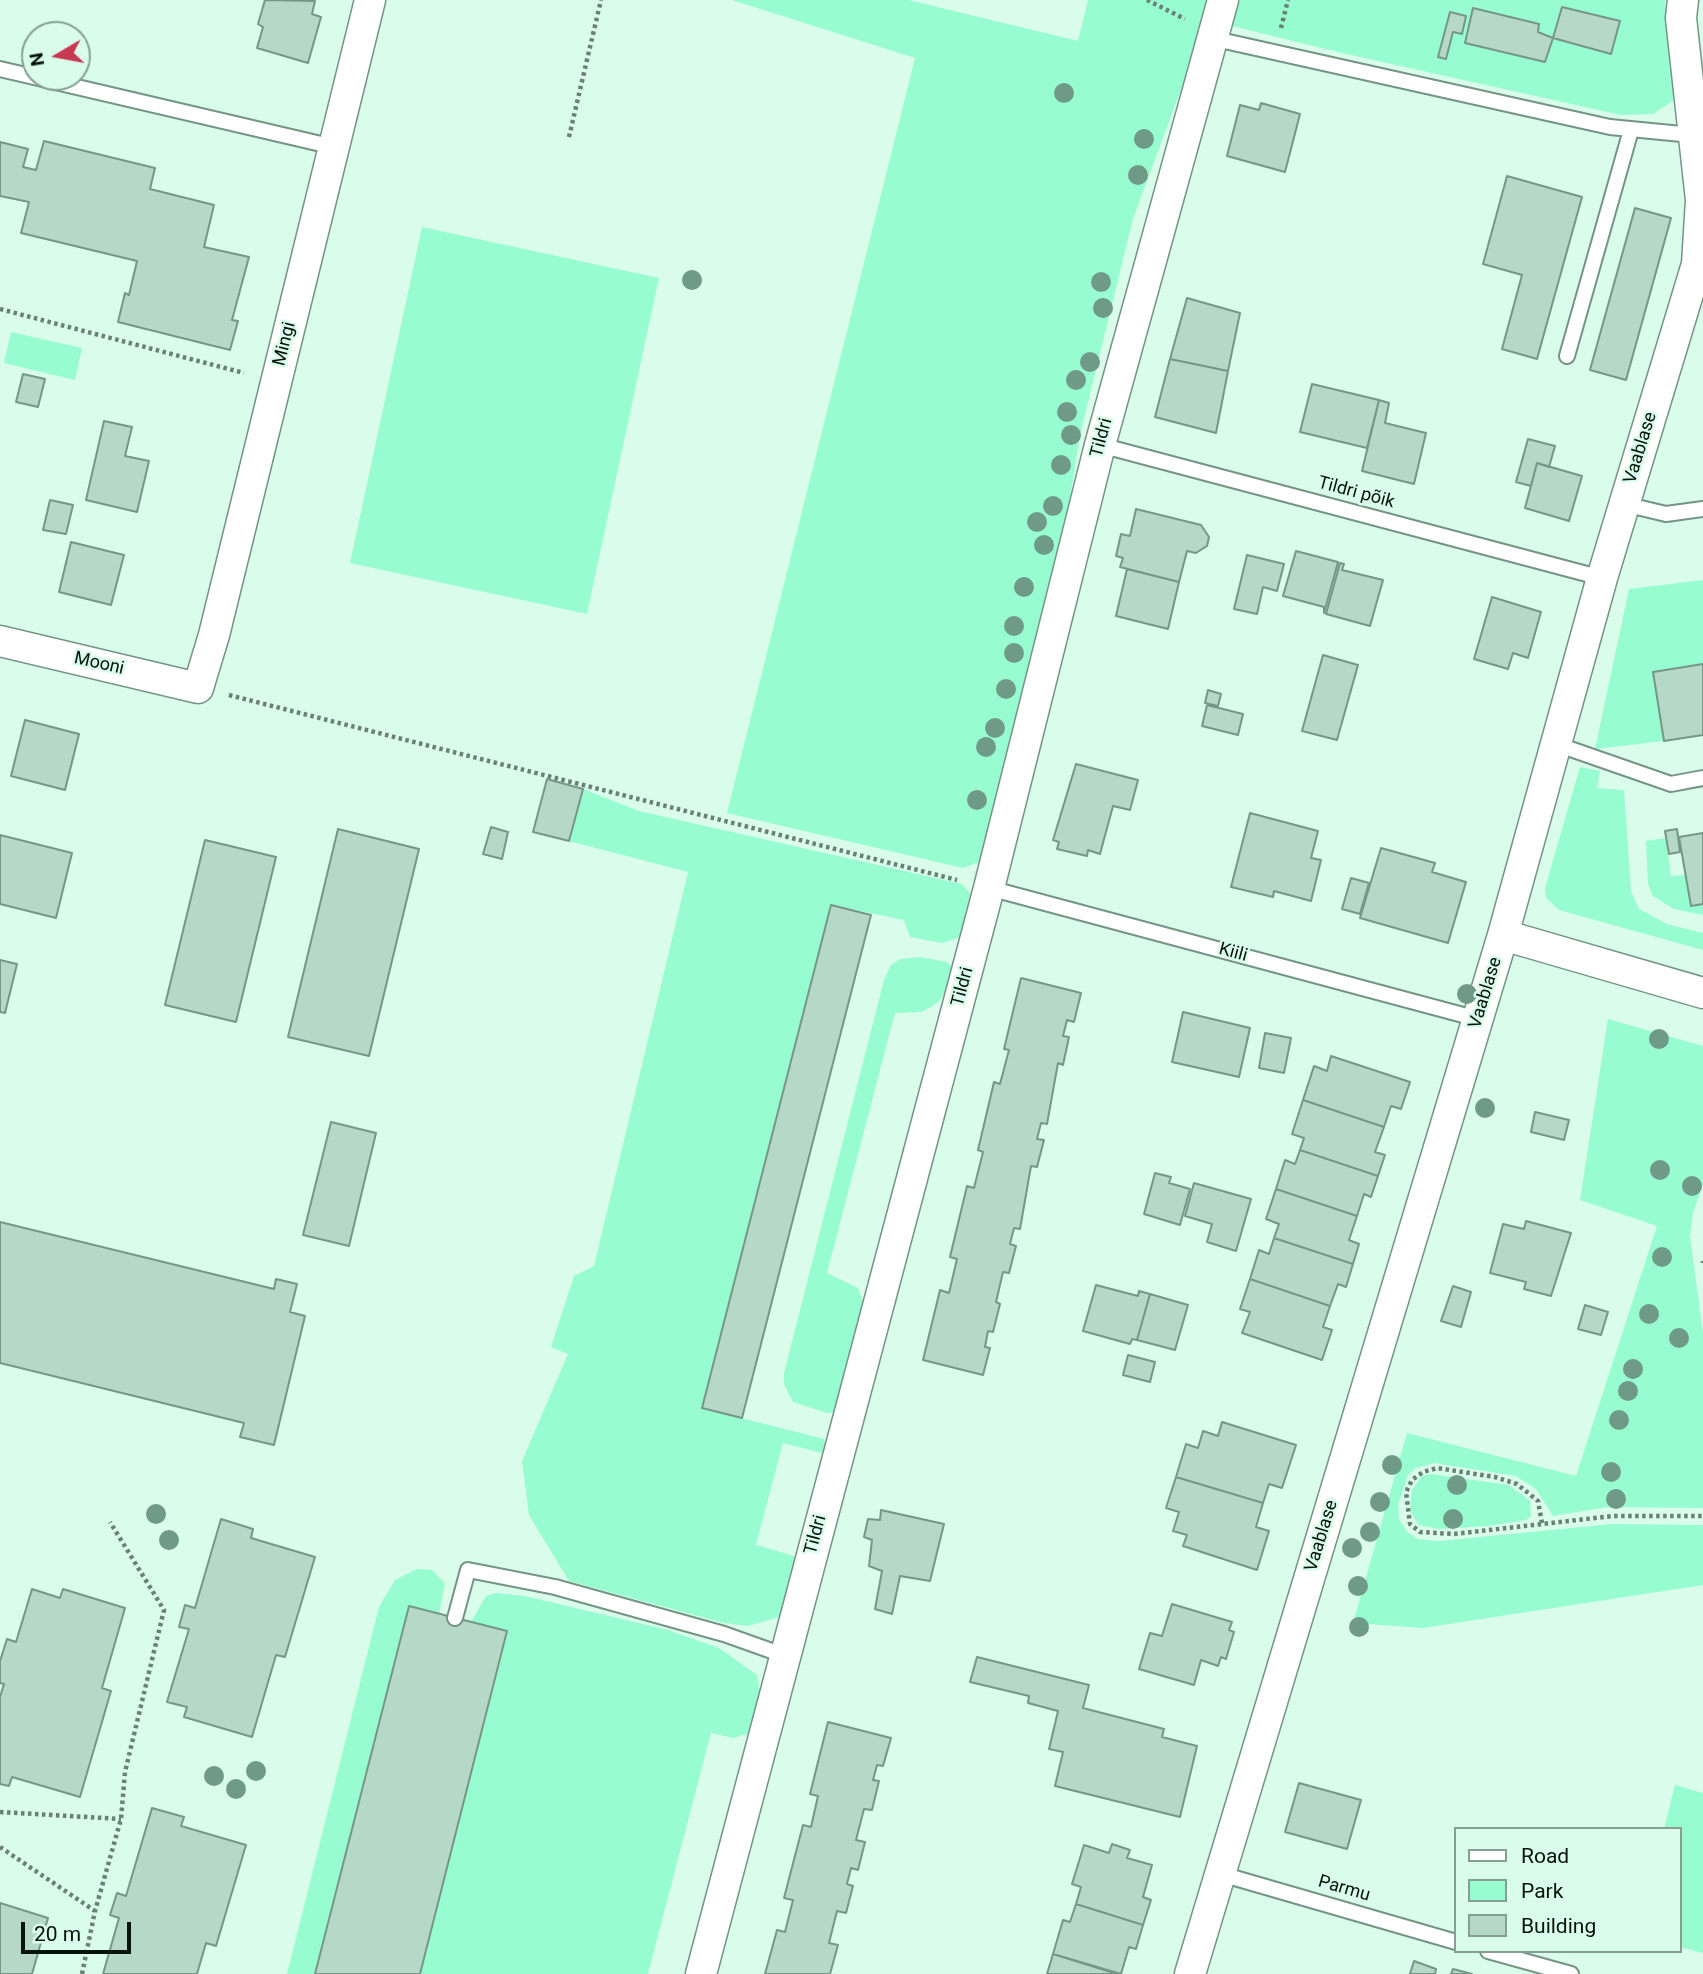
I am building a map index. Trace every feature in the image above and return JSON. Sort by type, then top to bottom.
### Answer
[{"type":"street","name":"Mingi","points":[[198,688],[370,0]]},
{"type":"street","name":"Tildri","points":[[701,1974],[783,1656],[989,888],[1100,445],[1223,0]]},
{"type":"street","name":"Vaablase","points":[[1190,1974],[1503,935],[1602,578],[1697,264],[1701,200],[1681,18],[1683,0]]},
{"type":"street","name":"Mooni","points":[[0,641],[198,688]]},
{"type":"street","points":[[1503,935],[1703,993]]},
{"type":"lane","points":[[1211,37],[1631,130],[1692,135]]},
{"type":"lane","points":[[0,69],[334,147]]},
{"type":"lane","points":[[1567,355],[1631,130]]},
{"type":"lane","name":"Tildri põik","points":[[1100,445],[1602,578]]},
{"type":"lane","points":[[1624,504],[1666,514],[1703,509]]},
{"type":"lane","points":[[1556,744],[1671,784],[1703,778]]},
{"type":"lane","name":"Kiili","points":[[989,888],[1478,1019]]},
{"type":"lane","points":[[455,1618],[468,1570],[555,1587],[724,1634],[783,1656]]},
{"type":"lane","name":"Parmu","points":[[1221,1874],[1454,1941]]},
{"type":"lane","points":[[1495,1953],[1572,1974]]},
{"type":"path","points":[[569,137],[601,0]]},
{"type":"path","points":[[0,309],[276,382]]},
{"type":"path","points":[[198,688],[989,888]]},
{"type":"path","points":[[1542,1523],[1538,1501],[1517,1484],[1495,1477],[1437,1468],[1423,1472],[1412,1480],[1406,1492],[1410,1524],[1420,1532],[1454,1534],[1613,1516],[1703,1516]]},
{"type":"path","points":[[82,1974],[95,1911],[121,1819],[125,1772],[164,1610],[110,1522]]},
{"type":"path","points":[[0,1812],[121,1819]]},
{"type":"path","points":[[0,1847],[95,1911]]},
{"type":"green space","points":[[732,0],[909,0],[1078,41],[1088,0],[1214,0],[1133,219],[1080,435],[1067,516],[982,861],[963,868],[727,813],[915,58]]},
{"type":"green space","points":[[1240,0],[1665,0],[1668,47],[1675,83],[1673,101],[1653,114],[1621,115],[1342,53],[1232,26]]},
{"type":"green space","points":[[422,227],[659,278],[587,614],[350,563]]},
{"type":"green space","points":[[11,332],[82,348],[75,380],[4,363]]},
{"type":"green space","points":[[1703,580],[1703,664],[1653,673],[1664,741],[1595,749],[1629,589]]},
{"type":"green space","points":[[1580,767],[1600,771],[1597,788],[1624,790],[1631,891],[1639,909],[1667,924],[1703,933],[1703,950],[1559,910],[1546,898],[1545,888]]},
{"type":"green space","points":[[583,789],[639,811],[962,884],[971,894],[961,937],[942,943],[910,937],[904,920],[831,905],[702,1408],[824,1439],[826,1448],[822,1453],[783,1443],[756,1545],[794,1556],[797,1563],[783,1616],[747,1626],[724,1623],[569,1581],[529,1515],[522,1461],[568,1354],[551,1347],[574,1276],[594,1266],[688,872],[569,841]]},
{"type":"green space","points":[[1666,838],[1671,876],[1686,875],[1691,905],[1703,904],[1703,915],[1674,909],[1653,896],[1648,884],[1646,841]]},
{"type":"green space","points":[[920,957],[947,962],[951,966],[949,984],[940,1000],[931,1007],[921,1012],[895,1013],[827,1273],[858,1288],[864,1304],[836,1412],[827,1413],[793,1402],[784,1384],[784,1373],[884,980],[891,965],[900,959]]},
{"type":"green space","points":[[1608,1019],[1703,1046],[1703,1184],[1693,1213],[1690,1236],[1703,1333],[1703,1508],[1608,1507],[1553,1516],[1536,1489],[1516,1476],[1434,1463],[1416,1468],[1408,1475],[1398,1505],[1399,1519],[1407,1532],[1418,1539],[1439,1541],[1612,1524],[1703,1525],[1703,1585],[1423,1628],[1353,1623],[1407,1433],[1576,1476],[1657,1226],[1580,1200]]},
{"type":"green space","points":[[1431,1474],[1509,1485],[1530,1501],[1531,1516],[1526,1520],[1488,1526],[1439,1529],[1418,1525],[1410,1510],[1412,1490],[1422,1476]]},
{"type":"green space","points":[[417,1569],[432,1570],[445,1583],[439,1614],[471,1622],[486,1596],[496,1593],[525,1596],[668,1630],[719,1648],[757,1675],[760,1694],[750,1733],[733,1738],[711,1733],[648,1974],[287,1974],[379,1607],[395,1580]]},
{"type":"green space","points":[[1675,1785],[1703,1793],[1703,1953],[1682,1948],[1682,1827],[1664,1827]]},
{"type":"building","points":[[265,0],[315,1],[312,14],[321,17],[308,63],[257,48],[263,27],[258,24]]},
{"type":"building","points":[[1562,7],[1620,21],[1611,54],[1553,38]]},
{"type":"building","points":[[1473,8],[1539,24],[1538,32],[1553,38],[1545,62],[1465,43]]},
{"type":"building","points":[[1450,12],[1466,16],[1462,34],[1453,32],[1446,59],[1438,57]]},
{"type":"building","points":[[1261,103],[1300,114],[1285,172],[1227,156],[1240,105],[1259,110]]},
{"type":"building","points":[[44,141],[155,168],[150,189],[214,205],[204,247],[249,257],[232,320],[238,321],[230,350],[118,322],[125,293],[129,295],[137,261],[21,233],[29,202],[0,196],[0,142],[28,149],[23,167],[36,170]]},
{"type":"building","points":[[1507,176],[1582,197],[1537,359],[1502,349],[1522,275],[1483,264]]},
{"type":"building","points":[[1635,208],[1671,218],[1626,380],[1590,370]]},
{"type":"building","points":[[1187,298],[1240,313],[1228,371],[1170,359]]},
{"type":"building","points":[[1170,359],[1228,371],[1216,433],[1155,417]]},
{"type":"building","points":[[23,374],[45,379],[38,407],[16,402]]},
{"type":"building","points":[[1312,384],[1379,400],[1367,448],[1300,432]]},
{"type":"building","points":[[1379,400],[1389,403],[1385,423],[1426,433],[1414,484],[1362,471]]},
{"type":"building","points":[[104,421],[132,427],[125,456],[149,461],[137,512],[86,500]]},
{"type":"building","points":[[1528,439],[1555,446],[1549,467],[1537,463],[1531,486],[1516,482]]},
{"type":"building","points":[[1537,463],[1582,476],[1569,521],[1525,508]]},
{"type":"building","points":[[50,500],[73,505],[66,534],[43,530]]},
{"type":"building","points":[[1136,509],[1201,525],[1209,537],[1207,546],[1196,553],[1187,551],[1179,582],[1120,567],[1123,558],[1116,556],[1121,534],[1130,536]]},
{"type":"building","points":[[71,542],[124,555],[111,605],[59,592]]},
{"type":"building","points":[[1296,551],[1338,562],[1324,613],[1324,607],[1283,596]]},
{"type":"building","points":[[1247,555],[1284,564],[1277,591],[1263,587],[1257,614],[1234,609]]},
{"type":"building","points":[[1340,563],[1344,564],[1342,570],[1383,580],[1370,626],[1326,614]]},
{"type":"building","points":[[1127,569],[1179,582],[1168,629],[1116,616]]},
{"type":"building","points":[[1492,597],[1541,612],[1528,658],[1513,653],[1508,669],[1474,659]]},
{"type":"building","points":[[1323,655],[1358,665],[1337,740],[1302,731]]},
{"type":"building","points":[[1703,664],[1703,735],[1664,741],[1653,672]]},
{"type":"building","points":[[1208,690],[1221,694],[1218,706],[1205,703]]},
{"type":"building","points":[[1207,705],[1243,714],[1238,735],[1202,726]]},
{"type":"building","points":[[25,720],[79,734],[65,790],[11,776]]},
{"type":"building","points":[[1076,764],[1138,780],[1130,810],[1113,806],[1100,854],[1088,850],[1087,856],[1057,849],[1059,842],[1053,840]]},
{"type":"building","points":[[547,779],[583,789],[569,841],[533,832]]},
{"type":"building","points":[[1250,813],[1318,831],[1311,858],[1321,860],[1311,901],[1274,891],[1273,897],[1231,887]]},
{"type":"building","points":[[491,827],[508,832],[502,859],[483,854]]},
{"type":"building","points":[[338,829],[419,849],[369,1056],[288,1037]]},
{"type":"building","points":[[1677,829],[1680,852],[1669,854],[1665,831]]},
{"type":"building","points":[[1703,833],[1703,904],[1691,906],[1679,837]]},
{"type":"building","points":[[0,835],[72,853],[56,918],[0,904]]},
{"type":"building","points":[[205,840],[276,857],[236,1022],[165,1005]]},
{"type":"building","points":[[1381,848],[1435,863],[1432,872],[1466,882],[1448,943],[1360,918]]},
{"type":"building","points":[[1351,878],[1369,883],[1360,914],[1342,909]]},
{"type":"building","points":[[831,905],[871,915],[742,1418],[702,1408]]},
{"type":"building","points":[[0,960],[17,964],[5,1013],[0,1012]]},
{"type":"building","points":[[1021,978],[1081,993],[1074,1022],[1067,1020],[1063,1036],[1069,1037],[1063,1065],[1058,1063],[1047,1124],[1041,1123],[1037,1139],[1044,1140],[1037,1167],[1031,1166],[1020,1229],[1014,1228],[1010,1244],[1016,1246],[1009,1273],[1003,1272],[996,1302],[1000,1304],[993,1332],[988,1331],[985,1347],[990,1348],[983,1375],[923,1360],[940,1290],[949,1293],[957,1259],[950,1257],[967,1186],[974,1188],[983,1152],[978,1150],[994,1082],[1000,1084],[1009,1050],[1004,1049]]},
{"type":"building","points":[[1183,1012],[1250,1028],[1239,1077],[1172,1062]]},
{"type":"building","points":[[1265,1033],[1291,1038],[1284,1073],[1259,1068]]},
{"type":"building","points":[[1331,1056],[1410,1082],[1401,1109],[1391,1106],[1384,1127],[1303,1100],[1314,1066],[1327,1071]]},
{"type":"building","points":[[1303,1100],[1384,1127],[1375,1152],[1385,1155],[1378,1176],[1300,1150],[1304,1138],[1292,1134]]},
{"type":"building","points":[[1535,1112],[1569,1120],[1564,1140],[1531,1132]]},
{"type":"building","points":[[331,1122],[376,1133],[349,1246],[303,1235]]},
{"type":"building","points":[[1300,1150],[1378,1176],[1371,1197],[1364,1194],[1357,1216],[1276,1189],[1285,1160],[1295,1164]]},
{"type":"building","points":[[1155,1173],[1171,1177],[1169,1183],[1190,1189],[1180,1225],[1144,1214]]},
{"type":"building","points":[[1194,1183],[1251,1199],[1236,1251],[1207,1242],[1212,1224],[1185,1216]]},
{"type":"building","points":[[1276,1189],[1357,1216],[1349,1240],[1359,1244],[1353,1264],[1274,1238],[1279,1224],[1266,1219]]},
{"type":"building","points":[[1526,1221],[1571,1233],[1551,1296],[1524,1289],[1526,1282],[1490,1273],[1503,1224],[1524,1229]]},
{"type":"building","points":[[0,1222],[274,1289],[276,1279],[297,1284],[290,1312],[305,1316],[274,1445],[240,1437],[244,1423],[0,1363]]},
{"type":"building","points":[[1274,1238],[1353,1264],[1346,1287],[1338,1284],[1330,1306],[1250,1279],[1259,1250],[1269,1254]]},
{"type":"building","points":[[1250,1279],[1330,1306],[1323,1327],[1332,1330],[1322,1360],[1242,1333],[1250,1312],[1240,1309]]},
{"type":"building","points":[[1096,1285],[1138,1296],[1139,1291],[1150,1294],[1137,1340],[1132,1339],[1130,1344],[1083,1331]]},
{"type":"building","points":[[1453,1286],[1471,1292],[1461,1327],[1441,1321]]},
{"type":"building","points":[[1150,1294],[1188,1305],[1175,1350],[1137,1340]]},
{"type":"building","points":[[1585,1305],[1608,1312],[1601,1335],[1578,1329]]},
{"type":"building","points":[[1128,1355],[1155,1362],[1150,1382],[1123,1375]]},
{"type":"building","points":[[1222,1422],[1296,1445],[1282,1488],[1269,1484],[1263,1503],[1176,1477],[1186,1444],[1198,1448],[1203,1431],[1218,1436]]},
{"type":"building","points":[[1176,1477],[1263,1503],[1256,1527],[1269,1531],[1257,1570],[1183,1546],[1187,1535],[1173,1531],[1179,1512],[1166,1508]]},
{"type":"building","points":[[881,1510],[944,1524],[930,1581],[900,1576],[892,1614],[875,1609],[882,1571],[869,1566],[872,1540],[864,1537],[868,1519],[880,1520]]},
{"type":"building","points":[[221,1519],[253,1529],[251,1538],[315,1557],[285,1657],[276,1655],[252,1737],[184,1717],[187,1707],[167,1702],[189,1629],[179,1627],[185,1605],[195,1608]]},
{"type":"building","points":[[32,1589],[60,1598],[63,1589],[125,1608],[102,1688],[111,1691],[80,1797],[12,1777],[9,1786],[0,1784],[0,1697],[4,1684],[0,1683],[0,1661],[7,1639],[16,1642]]},
{"type":"building","points":[[1172,1604],[1232,1622],[1229,1630],[1234,1632],[1226,1659],[1221,1657],[1218,1666],[1201,1660],[1194,1685],[1139,1669],[1150,1633],[1162,1636]]},
{"type":"building","points":[[409,1606],[507,1631],[420,1974],[315,1974]]},
{"type":"building","points":[[977,1657],[1089,1685],[1083,1708],[1164,1729],[1162,1737],[1197,1746],[1180,1817],[1055,1786],[1063,1752],[1049,1749],[1058,1711],[1028,1703],[1029,1696],[970,1682]]},
{"type":"building","points":[[828,1722],[891,1738],[883,1766],[877,1765],[873,1780],[879,1781],[872,1810],[864,1809],[856,1840],[865,1842],[858,1870],[851,1868],[847,1884],[853,1886],[846,1913],[837,1911],[829,1943],[838,1945],[830,1974],[765,1974],[777,1930],[785,1932],[793,1900],[784,1898],[803,1825],[811,1827],[818,1796],[810,1794]]},
{"type":"building","points":[[1299,1783],[1361,1800],[1347,1849],[1285,1832]]},
{"type":"building","points":[[152,1808],[184,1817],[181,1826],[246,1845],[216,1946],[206,1943],[197,1974],[103,1974],[119,1918],[110,1915],[117,1893],[126,1896]]},
{"type":"building","points":[[1112,1844],[1130,1850],[1127,1858],[1152,1865],[1143,1897],[1151,1900],[1143,1925],[1076,1904],[1081,1887],[1072,1884],[1084,1845],[1109,1853]]},
{"type":"building","points":[[0,1903],[48,1918],[32,1974],[0,1974]]},
{"type":"building","points":[[1076,1904],[1143,1925],[1136,1949],[1129,1947],[1121,1974],[1053,1954],[1063,1920],[1070,1922]]},
{"type":"building","points":[[1053,1954],[1117,1974],[1047,1974]]},
{"type":"building","points":[[1414,1961],[1436,1969],[1435,1974],[1410,1974]]},
{"type":"building","points":[[1453,1969],[1472,1974],[1451,1974]]}]
